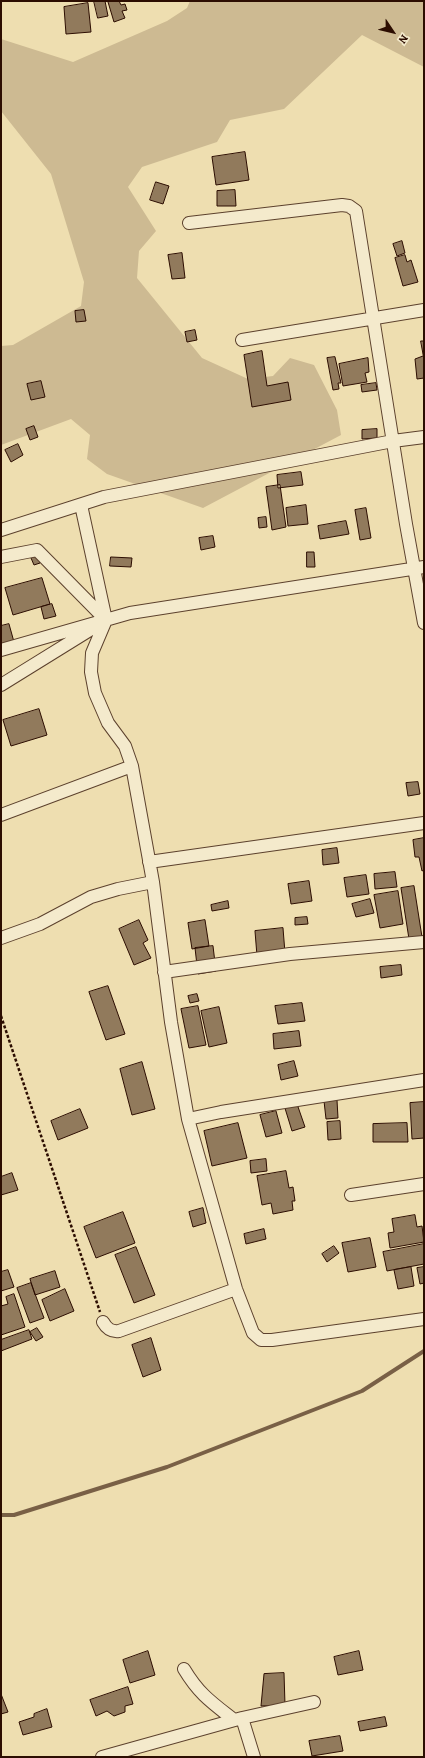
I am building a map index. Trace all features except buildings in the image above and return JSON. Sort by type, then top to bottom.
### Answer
[{"type":"street","points":[[189,222],[342,205],[349,206],[356,211],[393,441],[419,568],[424,623]]},
{"type":"street","points":[[242,340],[424,310]]},
{"type":"street","points":[[1,530],[104,497],[393,441],[424,437]]},
{"type":"street","points":[[81,505],[106,620],[92,653],[91,672],[95,693],[108,723],[125,746],[132,766],[153,882],[164,972],[188,1119],[236,1289],[253,1333],[257,1338],[266,1341],[424,1319]]},
{"type":"street","points":[[1,557],[37,550],[106,620]]},
{"type":"street","points":[[1,650],[130,613],[419,568]]},
{"type":"street","points":[[1,685],[106,620]]},
{"type":"street","points":[[1,815],[132,766]]},
{"type":"street","points":[[149,862],[424,823]]},
{"type":"street","points":[[1,938],[40,924],[91,897],[118,889],[153,882]]},
{"type":"street","points":[[164,972],[290,954],[424,942]]},
{"type":"street","points":[[188,1119],[221,1112],[424,1080]]},
{"type":"street","points":[[351,1195],[424,1184]]},
{"type":"street","points":[[103,1322],[107,1328],[113,1332],[119,1331],[236,1289]]},
{"type":"street","points":[[184,1669],[194,1687],[205,1698],[238,1719],[254,1757]]},
{"type":"street","points":[[102,1757],[238,1719],[314,1702]]},
{"type":"path","points":[[1,1016],[103,1322]]},
{"type":"shaded area","points":[[190,1],[424,1],[424,67],[362,35],[284,109],[230,120],[217,142],[142,167],[128,187],[156,231],[139,251],[137,278],[202,358],[248,379],[273,376],[290,358],[314,365],[337,410],[341,435],[203,508],[107,474],[87,459],[90,435],[71,419],[1,445],[1,346],[13,345],[81,306],[84,282],[51,174],[1,111],[1,39],[73,62],[167,21],[187,8]]},
{"type":"waterway","points":[[1,1515],[14,1515],[167,1467],[362,1391],[424,1351]]}]
